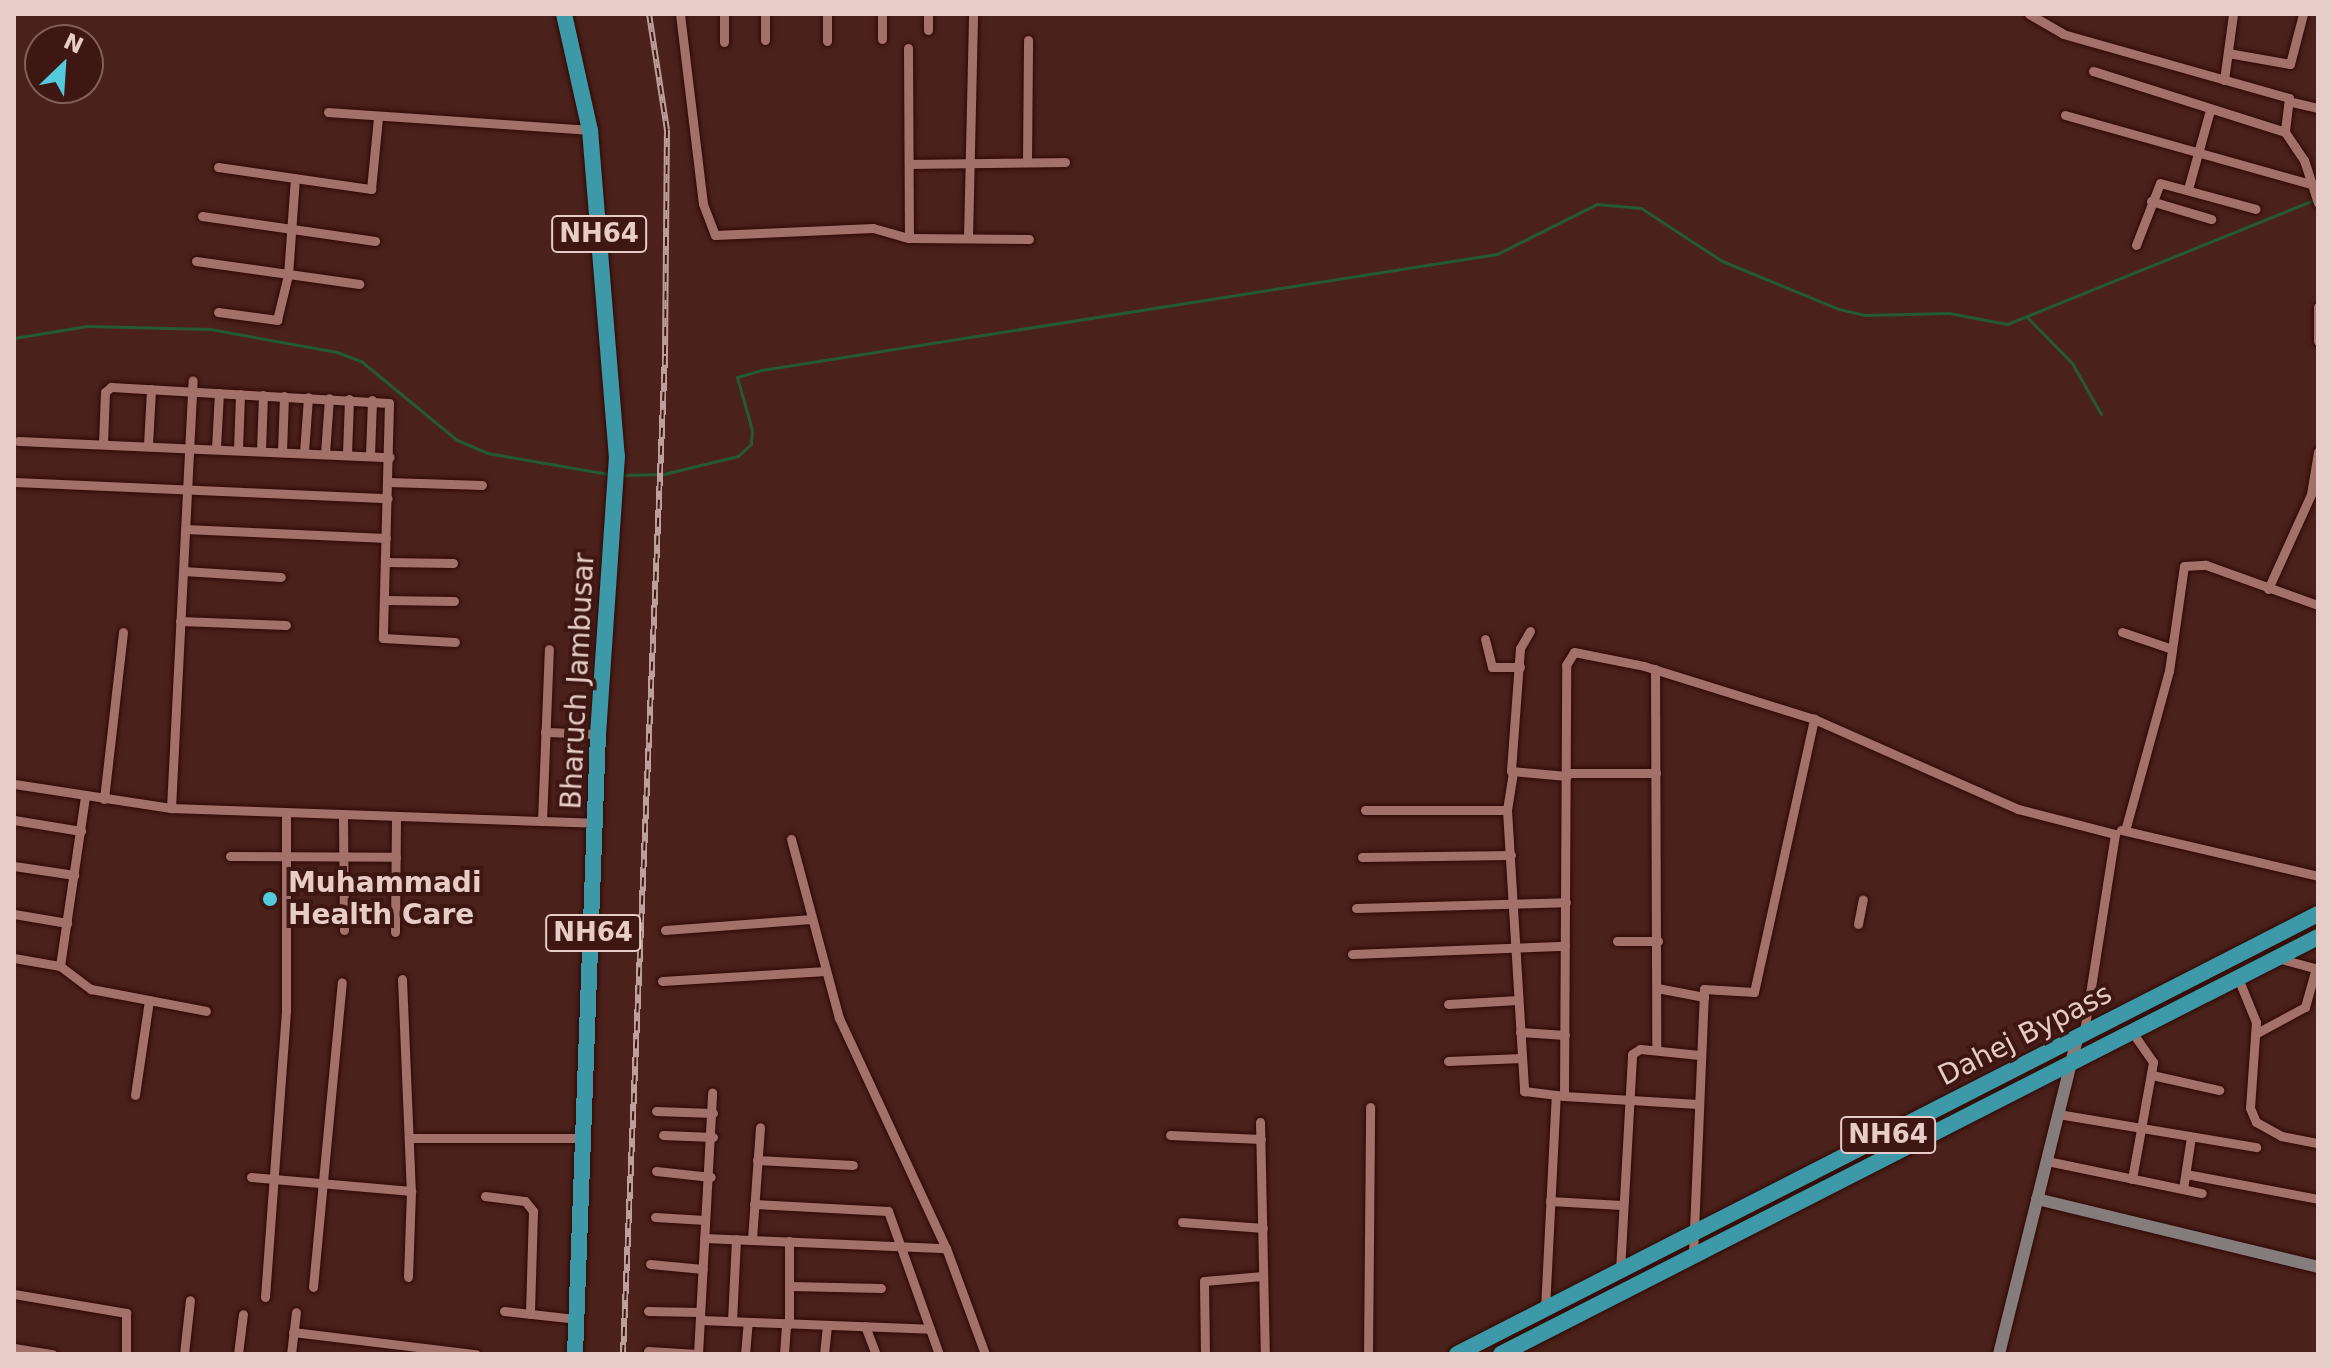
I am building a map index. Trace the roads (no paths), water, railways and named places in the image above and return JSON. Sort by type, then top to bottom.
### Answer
[{"type":"highway","name":"Bharuch Jambusar","points":[[564,14],[590,130],[617,456],[598,734],[575,1354]]},
{"type":"highway","name":"Dahej Bypass","points":[[1457,1354],[2318,914]]},
{"type":"highway","name":"Dahej Bypass","points":[[1501,1354],[2318,937]]},
{"type":"street","points":[[680,14],[703,204],[715,235],[873,228],[909,238],[1029,239]]},
{"type":"street","points":[[724,14],[724,42]]},
{"type":"street","points":[[765,14],[765,40]]},
{"type":"street","points":[[827,14],[827,41]]},
{"type":"street","points":[[882,14],[882,39]]},
{"type":"street","points":[[928,14],[928,30]]},
{"type":"street","points":[[968,238],[973,14]]},
{"type":"street","points":[[2029,14],[2051,28],[2318,108]]},
{"type":"street","points":[[2049,14],[2051,28]]},
{"type":"street","points":[[2224,80],[2233,14]]},
{"type":"street","points":[[2228,53],[2290,64],[2303,14]]},
{"type":"street","points":[[1027,162],[1028,40]]},
{"type":"street","points":[[908,48],[909,238]]},
{"type":"street","points":[[2093,71],[2285,132]]},
{"type":"street","points":[[2292,102],[2285,132],[2318,203]]},
{"type":"street","points":[[2188,189],[2210,110]]},
{"type":"street","points":[[328,112],[590,130]]},
{"type":"street","points":[[2065,115],[2311,185]]},
{"type":"street","points":[[218,167],[371,189],[378,117]]},
{"type":"street","points":[[909,164],[1065,162]]},
{"type":"street","points":[[218,312],[277,320],[288,275],[295,178]]},
{"type":"street","points":[[2136,245],[2160,183],[2256,209]]},
{"type":"street","points":[[2151,201],[2211,219]]},
{"type":"street","points":[[202,216],[375,241]]},
{"type":"street","points":[[196,261],[359,284]]},
{"type":"street","points":[[2318,307],[2318,341]]},
{"type":"street","points":[[171,808],[192,386]]},
{"type":"street","points":[[103,444],[107,388],[192,386],[219,393],[372,400],[392,407],[384,600],[386,641],[455,642]]},
{"type":"street","points":[[148,445],[151,389]]},
{"type":"street","points":[[216,448],[219,393]]},
{"type":"street","points":[[238,449],[240,394]]},
{"type":"street","points":[[261,450],[263,395]]},
{"type":"street","points":[[282,451],[284,396]]},
{"type":"street","points":[[304,452],[308,397]]},
{"type":"street","points":[[325,453],[329,398]]},
{"type":"street","points":[[347,454],[349,399]]},
{"type":"street","points":[[370,455],[372,400]]},
{"type":"street","points":[[18,441],[390,457]]},
{"type":"street","points":[[2268,589],[2305,509],[2318,452]]},
{"type":"street","points":[[15,482],[388,498]]},
{"type":"street","points":[[389,482],[482,485]]},
{"type":"street","points":[[185,529],[386,538]]},
{"type":"street","points":[[385,562],[453,563]]},
{"type":"street","points":[[1545,1309],[1550,1201],[1565,1035],[1569,656],[1581,652],[1655,669],[1814,719],[2018,809],[2115,834],[2126,827],[2172,649],[2184,566],[2206,565],[2318,605]]},
{"type":"street","points":[[183,571],[281,577]]},
{"type":"street","points":[[384,600],[454,601]]},
{"type":"street","points":[[180,621],[286,625]]},
{"type":"street","points":[[1530,631],[1520,648],[1520,700],[1511,712],[1513,773],[1507,810],[1524,1091],[1698,1104]]},
{"type":"street","points":[[104,799],[123,632]]},
{"type":"street","points":[[2122,632],[2172,649]]},
{"type":"street","points":[[1485,639],[1492,667],[1520,667]]},
{"type":"street","points":[[542,821],[549,649]]},
{"type":"street","points":[[1655,669],[1656,1050]]},
{"type":"street","points":[[1693,1254],[1704,997],[1708,986],[1754,992],[1814,719]]},
{"type":"street","points":[[545,732],[598,734]]},
{"type":"street","points":[[1513,773],[1656,773]]},
{"type":"street","points":[[14,784],[171,808],[396,820],[596,823]]},
{"type":"street","points":[[60,966],[85,796]]},
{"type":"street","points":[[1365,810],[1507,810]]},
{"type":"street","points":[[265,1297],[286,1010],[286,814]]},
{"type":"street","points":[[343,817],[344,930]]},
{"type":"street","points":[[14,820],[81,831]]},
{"type":"street","points":[[395,932],[396,820]]},
{"type":"street","points":[[2126,827],[2318,876]]},
{"type":"street","points":[[1999,1354],[2058,1114],[2081,1036],[2115,834]]},
{"type":"street","points":[[791,839],[839,1018],[946,1248],[985,1354]]},
{"type":"street","points":[[1362,857],[1511,855]]},
{"type":"street","points":[[230,856],[396,857]]},
{"type":"street","points":[[14,866],[74,875]]},
{"type":"street","points":[[1858,924],[1863,899]]},
{"type":"street","points":[[1356,908],[1566,902]]},
{"type":"street","points":[[14,914],[67,923]]},
{"type":"street","points":[[665,930],[812,919]]},
{"type":"street","points":[[1617,941],[1658,941]]},
{"type":"street","points":[[1352,954],[1565,946]]},
{"type":"street","points":[[14,958],[60,966],[91,989],[206,1011]]},
{"type":"street","points":[[2255,1034],[2305,1007],[2317,968],[2277,958]]},
{"type":"street","points":[[662,981],[826,971]]},
{"type":"street","points":[[2238,978],[2255,1034],[2250,1108],[2256,1122],[2281,1136],[2318,1143]]},
{"type":"street","points":[[402,979],[411,1191],[408,1277]]},
{"type":"street","points":[[313,1287],[342,982]]},
{"type":"street","points":[[1657,988],[1704,997]]},
{"type":"street","points":[[135,1095],[149,1000]]},
{"type":"street","points":[[1448,1004],[1518,1000]]},
{"type":"street","points":[[1520,1032],[1565,1035]]},
{"type":"street","points":[[2132,1032],[2153,1062],[2132,1179]]},
{"type":"street","points":[[1620,1271],[1627,1098],[1632,1054],[1656,1050],[1700,1055]]},
{"type":"street","points":[[1448,1061],[1522,1058]]},
{"type":"street","points":[[2152,1075],[2219,1090]]},
{"type":"street","points":[[648,1351],[698,1354],[705,1220],[711,1177],[712,1092]]},
{"type":"street","points":[[1368,1354],[1370,1107]]},
{"type":"street","points":[[656,1111],[713,1113]]},
{"type":"street","points":[[2058,1114],[2256,1147]]},
{"type":"street","points":[[1260,1122],[1265,1354]]},
{"type":"street","points":[[752,1239],[760,1127]]},
{"type":"street","points":[[663,1135],[713,1137]]},
{"type":"street","points":[[1170,1135],[1261,1139]]},
{"type":"street","points":[[2183,1189],[2191,1137]]},
{"type":"street","points":[[409,1138],[584,1138]]},
{"type":"street","points":[[757,1160],[853,1165]]},
{"type":"street","points":[[2047,1161],[2202,1193]]},
{"type":"street","points":[[656,1171],[711,1177]]},
{"type":"street","points":[[2186,1174],[2318,1199]]},
{"type":"street","points":[[251,1177],[411,1191]]},
{"type":"street","points":[[485,1196],[525,1201],[533,1211],[530,1314]]},
{"type":"street","points":[[2037,1199],[2318,1267]]},
{"type":"street","points":[[1550,1201],[1622,1205]]},
{"type":"street","points":[[754,1204],[888,1211],[939,1354]]},
{"type":"street","points":[[655,1217],[705,1220]]},
{"type":"street","points":[[1182,1222],[1263,1228]]},
{"type":"street","points":[[704,1238],[946,1248]]},
{"type":"street","points":[[732,1321],[736,1239]]},
{"type":"street","points":[[784,1354],[790,1286],[789,1241]]},
{"type":"street","points":[[650,1264],[703,1269]]},
{"type":"street","points":[[1205,1354],[1204,1281],[1263,1276]]},
{"type":"street","points":[[790,1286],[881,1288]]},
{"type":"street","points":[[14,1294],[126,1313],[126,1354]]},
{"type":"street","points":[[184,1354],[190,1300]]},
{"type":"street","points":[[504,1311],[576,1319]]},
{"type":"street","points":[[648,1311],[732,1321],[930,1329]]},
{"type":"street","points":[[291,1354],[296,1312]]},
{"type":"street","points":[[238,1354],[243,1314]]},
{"type":"street","points":[[745,1354],[748,1322]]},
{"type":"street","points":[[824,1354],[827,1325]]},
{"type":"street","points":[[865,1326],[876,1354]]},
{"type":"street","points":[[293,1332],[389,1349],[476,1354]]},
{"type":"street","points":[[14,1348],[53,1354]]},
{"type":"waterway","points":[[620,475],[664,474],[738,456],[751,444],[752,430],[737,377],[761,370],[1497,254],[1597,204],[1641,208],[1722,261],[1839,309],[1864,315],[1949,313],[2007,324],[2314,200]]},
{"type":"waterway","points":[[2027,317],[2072,363],[2101,414]]},
{"type":"waterway","points":[[14,338],[87,326],[210,329],[337,352],[361,361],[457,440],[487,453],[608,474]]},
{"type":"railway","points":[[623,1354],[665,354],[667,130],[649,14]]},
{"type":"place","name":"Muhammadi Health Care","points":[[270,899]]}]
